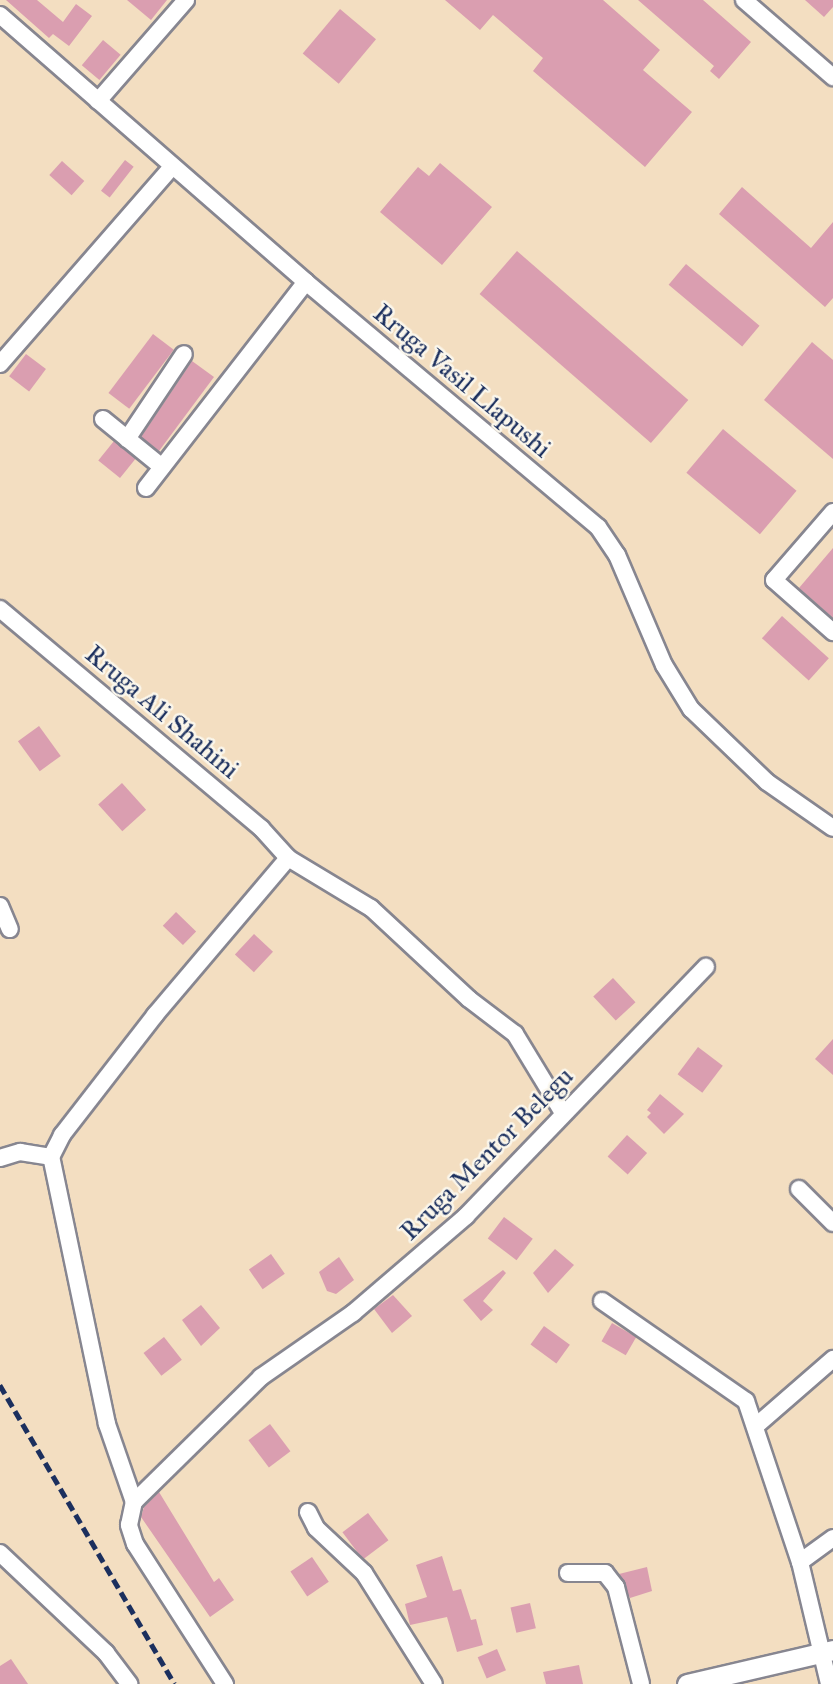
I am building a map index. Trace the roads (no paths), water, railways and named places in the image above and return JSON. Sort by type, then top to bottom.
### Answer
[{"type":"street","points":[[98,101],[186,0]]},
{"type":"street","points":[[744,0],[833,77]]},
{"type":"street","name":"Rruga Vasil Llapushi","points":[[0,15],[306,282],[598,527],[617,555],[664,665],[691,709],[766,782],[833,828]]},
{"type":"street","points":[[0,364],[172,167]]},
{"type":"street","points":[[146,488],[306,282]]},
{"type":"street","points":[[127,439],[184,354]]},
{"type":"street","points":[[103,419],[162,467]]},
{"type":"street","points":[[833,512],[774,580],[833,632]]},
{"type":"street","name":"Rruga Ali Shahini","points":[[0,609],[261,828],[288,858],[371,908],[468,999],[515,1034],[564,1113]]},
{"type":"street","points":[[225,1684],[135,1544],[129,1525],[134,1502],[107,1424],[51,1157],[62,1135],[155,1015],[288,858]]},
{"type":"street","points":[[0,906],[10,929]]},
{"type":"street","name":"Rruga Mentor Belegu","points":[[134,1502],[261,1377],[353,1313],[439,1242],[706,967]]},
{"type":"street","points":[[0,1158],[20,1152],[51,1157]]},
{"type":"street","points":[[800,1189],[833,1223]]},
{"type":"street","points":[[602,1301],[746,1401],[757,1425],[828,1652],[829,1684]]},
{"type":"street","points":[[757,1425],[833,1359]]},
{"type":"street","points":[[308,1512],[317,1528],[363,1573],[434,1684]]},
{"type":"street","points":[[800,1562],[833,1538]]},
{"type":"street","points":[[0,1553],[106,1653],[129,1684]]},
{"type":"street","points":[[568,1573],[606,1573],[616,1587],[641,1684]]},
{"type":"street","points":[[687,1684],[731,1679],[828,1652]]},
{"type":"railway","points":[[0,1385],[175,1684]]}]
